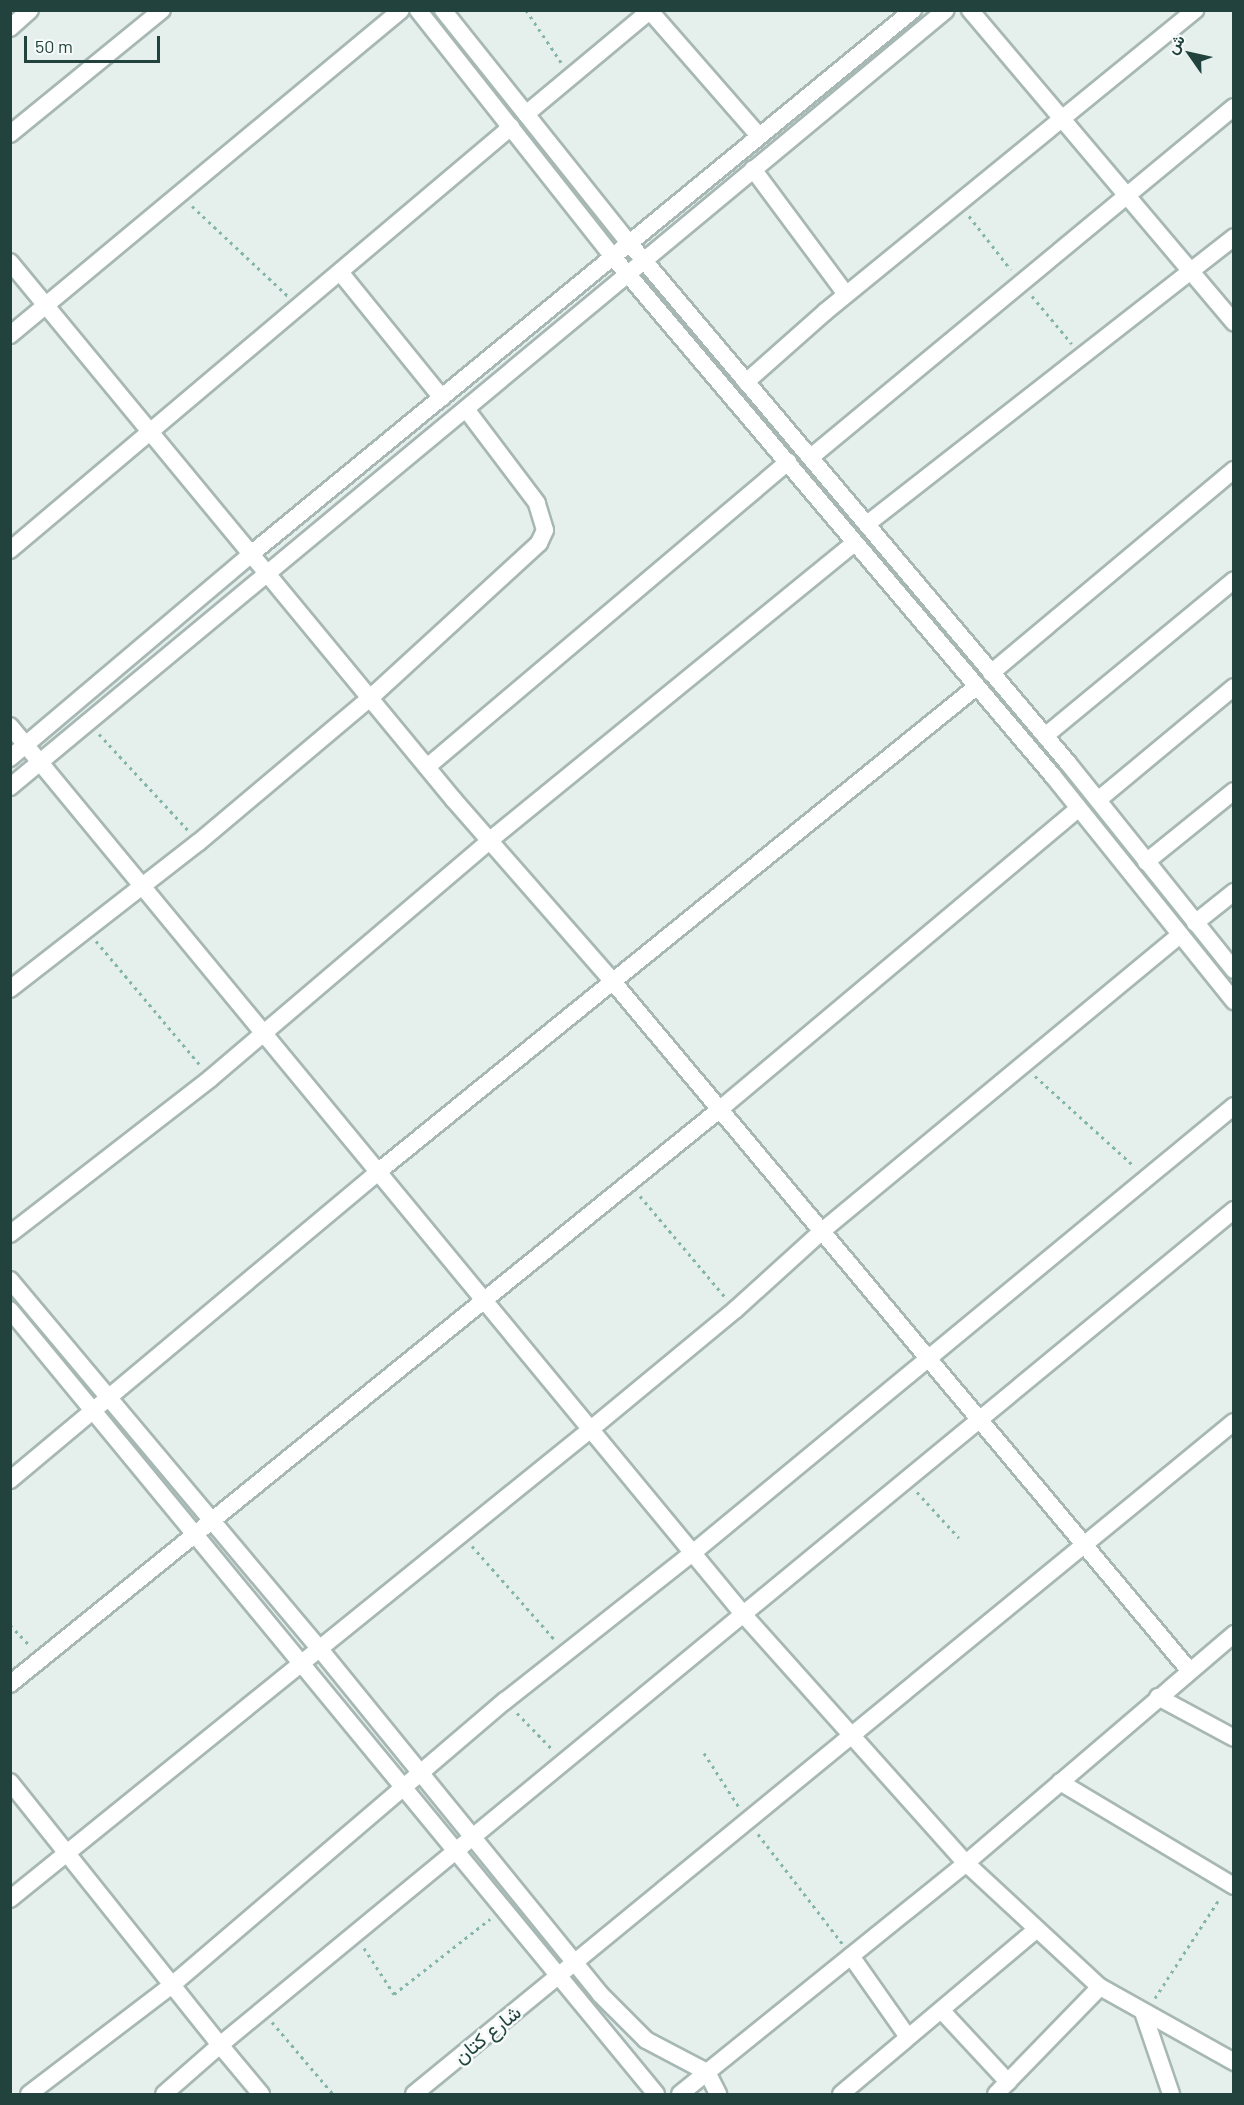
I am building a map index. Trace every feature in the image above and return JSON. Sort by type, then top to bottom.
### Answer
[{"type":"street","points":[[10,27],[30,10]]},
{"type":"street","points":[[10,134],[162,10]]},
{"type":"street","points":[[10,335],[182,195],[401,10]]},
{"type":"street","points":[[417,10],[614,258],[1078,809],[1233,1001]]},
{"type":"street","points":[[443,10],[630,244],[1045,736],[1233,970]]},
{"type":"street","points":[[10,758],[251,554],[913,10]]},
{"type":"street","points":[[10,786],[89,723],[946,10]]},
{"type":"street","points":[[970,10],[1233,322]]},
{"type":"street","points":[[746,382],[846,294],[1064,121],[1195,10]]},
{"type":"street","points":[[526,114],[651,11],[759,136]]},
{"type":"street","points":[[811,457],[1233,107]]},
{"type":"street","points":[[10,550],[152,434],[511,127]]},
{"type":"street","points":[[753,169],[846,294]]},
{"type":"street","points":[[867,524],[1233,237]]},
{"type":"street","points":[[10,262],[369,699],[489,841],[614,983],[926,1357],[1086,1543],[1190,1670]]},
{"type":"street","points":[[340,272],[442,398]]},
{"type":"street","points":[[10,988],[144,888],[200,842],[369,699],[539,543],[545,530],[537,503],[466,409]]},
{"type":"street","points":[[427,767],[788,462]]},
{"type":"street","points":[[991,673],[1233,470]]},
{"type":"street","points":[[10,1234],[210,1078],[489,841],[854,543]]},
{"type":"street","points":[[1045,736],[1233,580]]},
{"type":"street","points":[[924,626],[939,612]]},
{"type":"street","points":[[10,1480],[112,1398],[379,1171],[614,983],[976,687]]},
{"type":"street","points":[[1098,800],[1233,687]]},
{"type":"street","points":[[10,726],[591,1429],[695,1551],[744,1614],[850,1736],[966,1863],[1100,1987],[1144,2015],[1233,2062]]},
{"type":"street","points":[[1146,862],[1233,791]]},
{"type":"street","points":[[10,1684],[213,1522],[483,1298],[719,1110],[1078,809]]},
{"type":"street","points":[[1195,923],[1233,892]]},
{"type":"street","points":[[10,1899],[591,1429],[735,1310],[822,1231],[1025,1067],[1179,936]]},
{"type":"street","points":[[29,2094],[172,1985],[505,1701],[695,1551],[926,1357],[1233,1106]]},
{"type":"street","points":[[164,2094],[354,1931],[474,1839],[1233,1210]]},
{"type":"street","points":[[10,1280],[112,1398],[319,1648],[575,1963],[646,2040],[707,2072],[718,2094]]},
{"type":"street","points":[[10,1310],[561,1974],[656,2094]]},
{"type":"street","name":"شارع كتان","points":[[414,2094],[749,1823],[850,1736],[1233,1422]]},
{"type":"street","points":[[680,2094],[966,1863],[1158,1696],[1232,1637]]},
{"type":"street","points":[[1158,1696],[1233,1738]]},
{"type":"street","points":[[10,1782],[261,2094]]},
{"type":"street","points":[[1060,1782],[1231,1885]]},
{"type":"street","points":[[841,2094],[1037,1929]]},
{"type":"street","points":[[851,1956],[908,2037]]},
{"type":"street","points":[[996,2094],[1100,1987]]},
{"type":"street","points":[[942,2011],[1008,2082]]},
{"type":"street","points":[[1144,2015],[1172,2094]]},
{"type":"path","points":[[526,10],[571,76]]},
{"type":"path","points":[[182,195],[221,236],[301,307]]},
{"type":"path","points":[[89,723],[200,842]]},
{"type":"path","points":[[87,930],[210,1078]]},
{"type":"path","points":[[1025,1067],[1145,1176]]},
{"type":"path","points":[[628,1182],[735,1310]]},
{"type":"path","points":[[908,1481],[959,1538]]},
{"type":"path","points":[[461,1533],[566,1653]]},
{"type":"path","points":[[10,1624],[42,1658]]},
{"type":"path","points":[[505,1701],[565,1762]]},
{"type":"path","points":[[704,1753],[749,1823],[851,1956]]},
{"type":"path","points":[[1144,2015],[1231,1885]]},
{"type":"path","points":[[354,1931],[394,1994],[505,1908]]},
{"type":"path","points":[[261,2009],[333,2094]]}]
